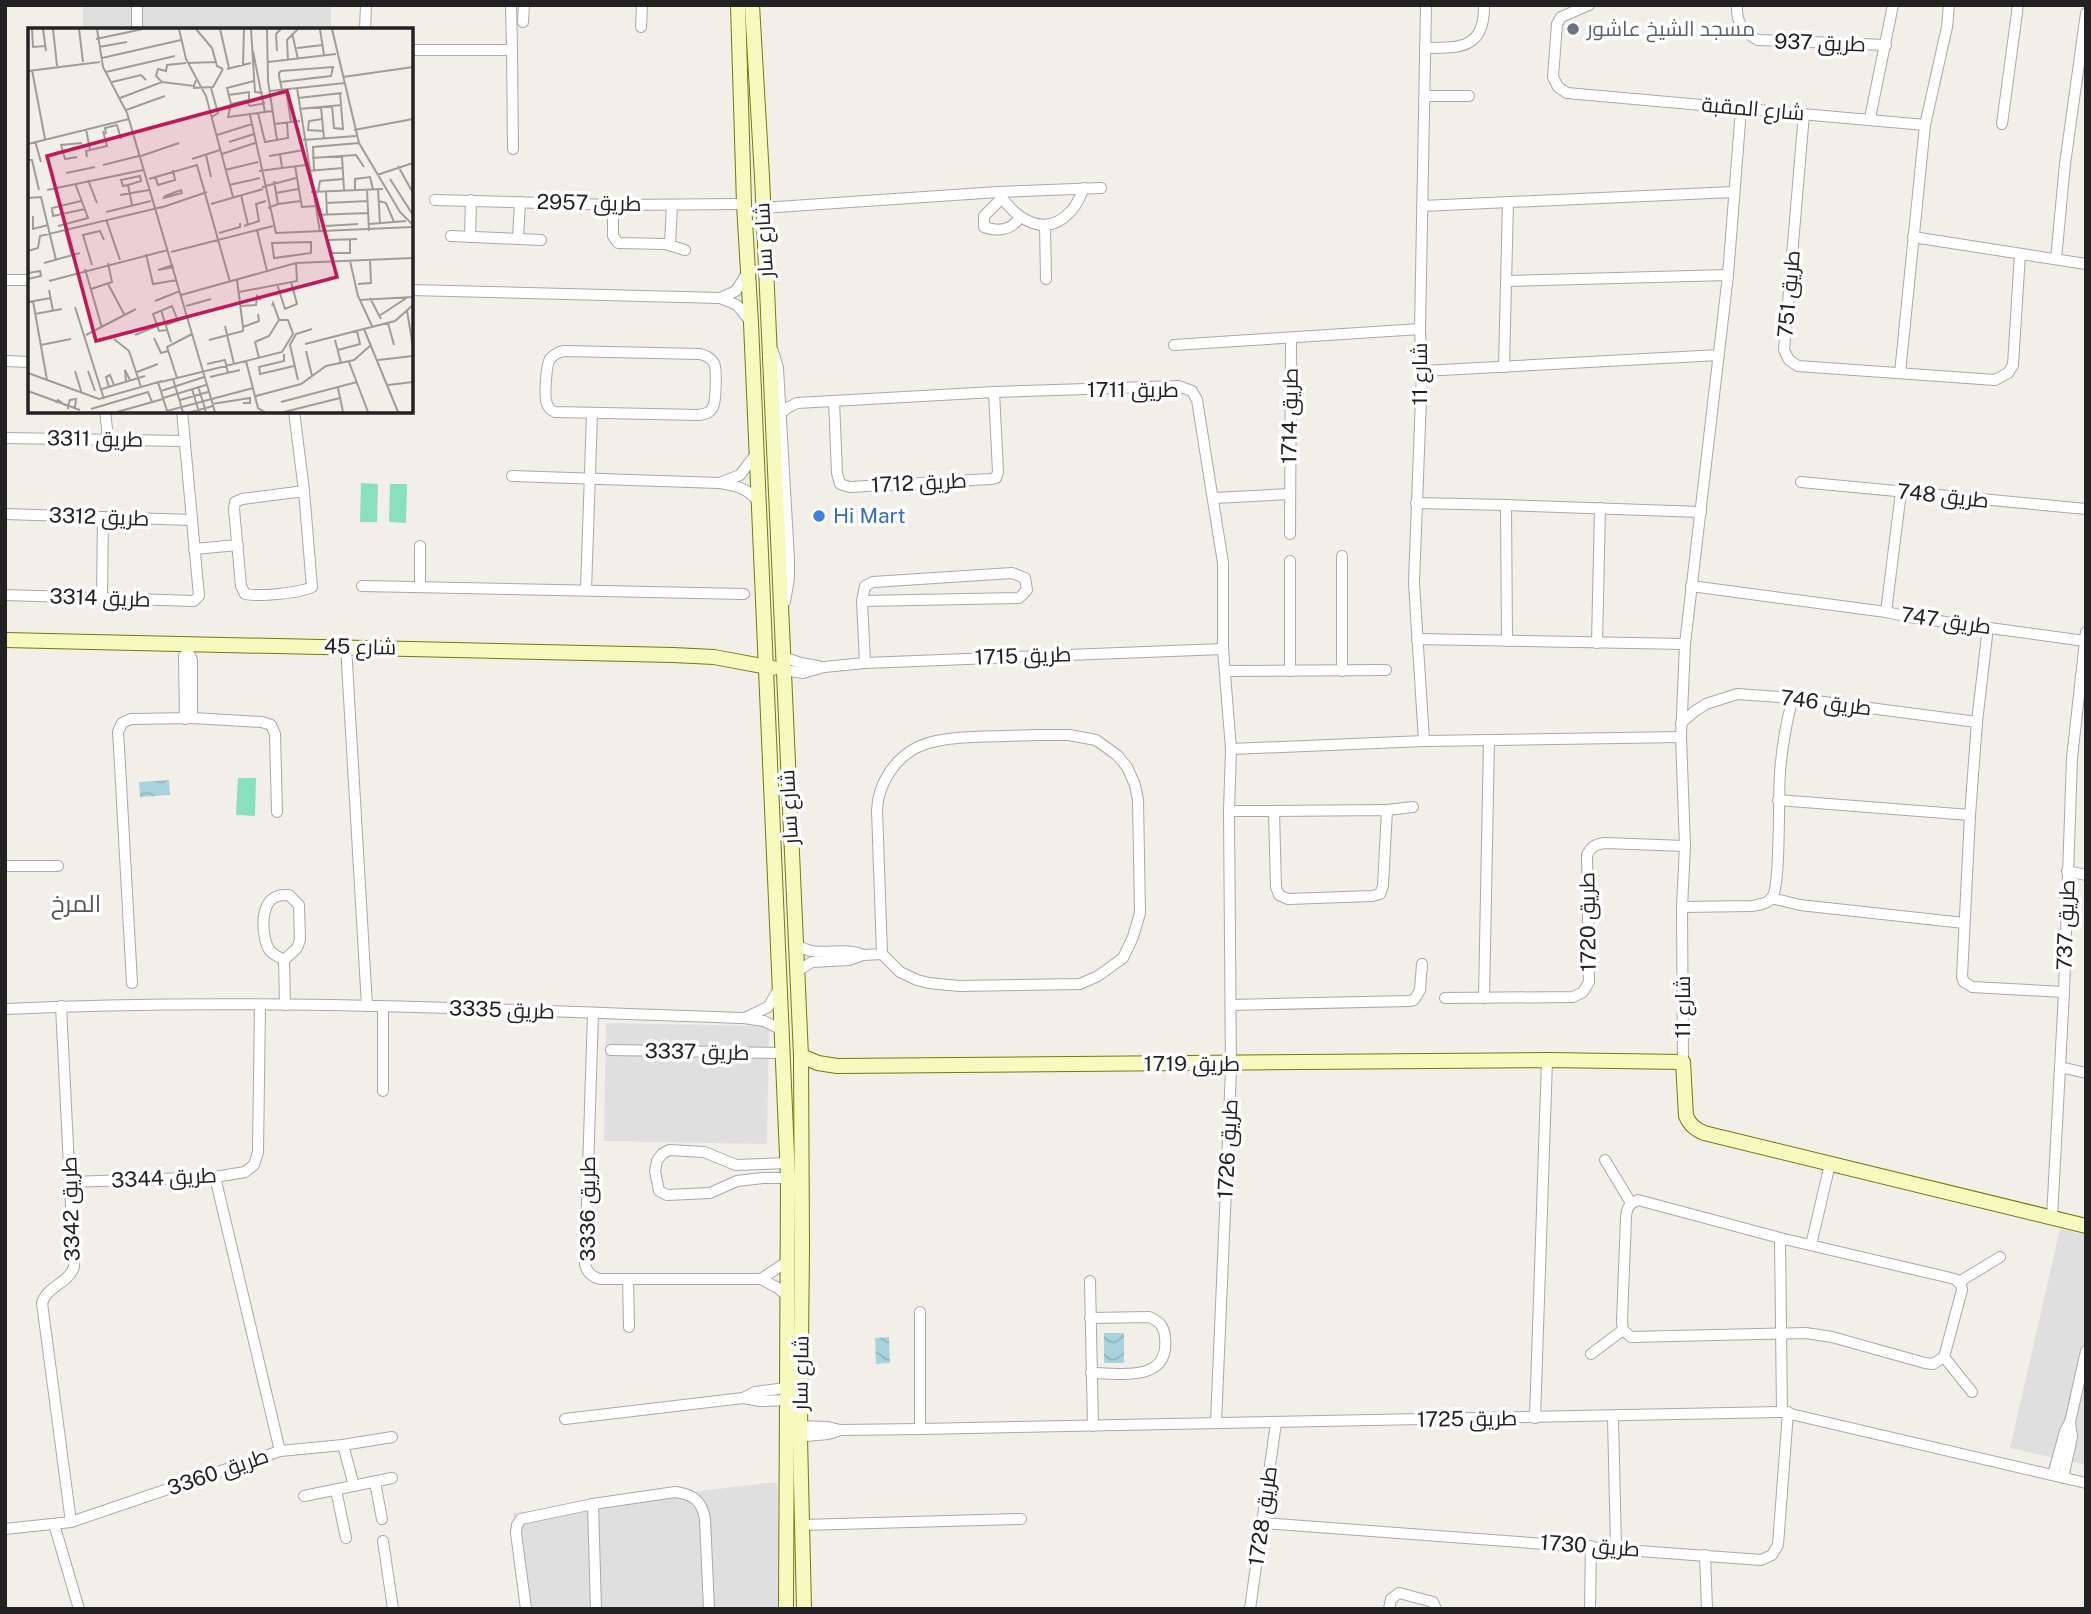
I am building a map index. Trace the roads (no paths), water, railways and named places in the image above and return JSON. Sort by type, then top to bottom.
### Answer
[{"type":"street","points":[[137,5],[137,28]]},
{"type":"street","points":[[365,28],[366,5]]},
{"type":"street","points":[[511,5],[513,149]]},
{"type":"street","points":[[523,22],[524,5]]},
{"type":"street","points":[[641,27],[642,5]]},
{"type":"street","name":"شارع سار","points":[[738,5],[744,204],[788,1178],[786,1394],[793,1432],[802,1525],[804,1609]]},
{"type":"street","name":"شارع سار","points":[[752,5],[801,1056],[802,1248],[786,1609]]},
{"type":"street","name":"شارع 11","points":[[1424,741],[1414,583],[1422,371],[1420,329],[1426,5]]},
{"type":"street","points":[[1425,48],[1455,48],[1473,41],[1483,24],[1484,5]]},
{"type":"street","name":"شارع المقبة","points":[[1589,5],[1561,17],[1556,24],[1553,77],[1558,87],[1567,93],[1925,125]]},
{"type":"street","name":"طريق 937","points":[[1737,5],[1736,15],[1740,26],[1748,35],[1758,40],[1886,46]]},
{"type":"street","points":[[1870,118],[1893,5]]},
{"type":"street","points":[[1900,373],[1925,125],[1947,27],[1949,5]]},
{"type":"street","points":[[2002,124],[2018,5]]},
{"type":"street","points":[[2056,259],[2065,164],[2086,13]]},
{"type":"street","points":[[413,50],[512,50]]},
{"type":"street","points":[[1425,96],[1469,96]]},
{"type":"street","name":"شارع 11","points":[[1741,109],[1728,275],[1685,644],[1681,737],[1685,846],[1682,907],[1686,1116],[1696,1130],[2086,1226]]},
{"type":"street","name":"طريق 751","points":[[1804,114],[1784,350],[1789,359],[1798,366],[1995,380],[2008,373],[2013,365],[2020,254]]},
{"type":"street","points":[[1000,195],[1020,217],[1045,225],[1068,215],[1084,188]]},
{"type":"street","points":[[762,208],[1101,188]]},
{"type":"street","points":[[1422,206],[1734,192]]},
{"type":"street","points":[[1000,195],[984,216],[984,226],[996,230],[1006,229],[1016,224],[1020,217]]},
{"type":"street","name":"طريق 2957","points":[[435,200],[613,205],[744,204]]},
{"type":"street","points":[[470,237],[471,200]]},
{"type":"street","points":[[518,239],[520,202]]},
{"type":"street","points":[[1504,367],[1508,202]]},
{"type":"street","points":[[613,205],[615,242],[670,245],[685,250]]},
{"type":"street","points":[[670,245],[672,205]]},
{"type":"street","points":[[1045,225],[1046,279]]},
{"type":"street","points":[[451,236],[541,240]]},
{"type":"street","points":[[1913,237],[2086,264]]},
{"type":"street","points":[[720,299],[736,291],[748,271]]},
{"type":"street","points":[[1507,281],[1728,275]]},
{"type":"street","points":[[5,279],[28,280]]},
{"type":"street","points":[[413,290],[720,299],[740,307],[751,323]]},
{"type":"street","name":"طريق 1714","points":[[1174,345],[1420,329]]},
{"type":"street","name":"طريق 1714","points":[[1290,534],[1291,338]]},
{"type":"street","points":[[769,345],[777,361],[790,568],[781,619]]},
{"type":"street","points":[[557,353],[700,354],[713,361],[716,368],[715,404],[706,414],[592,414],[555,412],[547,405],[548,364],[551,357],[557,353]]},
{"type":"street","points":[[1422,371],[1719,355]]},
{"type":"street","points":[[5,361],[28,362]]},
{"type":"street","name":"طريق 1711","points":[[780,414],[797,403],[994,392],[1178,386],[1192,391],[1197,400],[1223,563],[1223,649],[1231,749]]},
{"type":"street","points":[[779,390],[797,403]]},
{"type":"street","name":"طريق 1712","points":[[834,401],[837,473],[840,484],[850,487],[990,480],[996,478],[998,472],[994,392]]},
{"type":"street","points":[[105,413],[108,439]]},
{"type":"street","points":[[182,413],[194,549],[239,545]]},
{"type":"street","points":[[294,413],[304,491],[312,587],[304,590],[245,594],[242,591],[235,502],[304,491]]},
{"type":"street","points":[[586,590],[592,414]]},
{"type":"street","name":"طريق 3311","points":[[5,438],[184,441]]},
{"type":"street","points":[[719,483],[740,475],[756,454]]},
{"type":"street","points":[[512,476],[719,483],[744,489],[759,503]]},
{"type":"street","name":"طريق 748","points":[[1801,482],[2086,509]]},
{"type":"street","name":"طريق 747","points":[[1901,492],[1886,612],[1988,627],[2085,636]]},
{"type":"street","name":"طريق 1714","points":[[1214,498],[1289,494]]},
{"type":"street","points":[[1416,503],[1701,512]]},
{"type":"street","points":[[1506,505],[1507,641]]},
{"type":"street","points":[[1597,643],[1600,508]]},
{"type":"street","name":"طريق 3312","points":[[5,514],[192,520]]},
{"type":"street","points":[[102,597],[103,517]]},
{"type":"street","points":[[420,547],[420,587]]},
{"type":"street","name":"طريق 3314","points":[[5,595],[194,601],[200,596],[194,549]]},
{"type":"street","points":[[1342,556],[1342,671]]},
{"type":"street","points":[[1290,561],[1290,671]]},
{"type":"street","points":[[862,601],[1019,597],[1027,590],[1025,578],[1013,573],[873,582],[865,586],[862,601],[865,663]]},
{"type":"street","points":[[362,586],[744,593]]},
{"type":"street","points":[[1691,586],[1886,612]]},
{"type":"street","points":[[1988,627],[1970,815],[1962,977],[1967,985],[1972,987],[2064,992]]},
{"type":"street","name":"طريق 737","points":[[2052,1218],[2064,992],[2072,758],[2082,692],[2085,636]]},
{"type":"street","points":[[1417,639],[1685,644]]},
{"type":"street","name":"شارع 45","points":[[5,640],[187,649],[346,646],[714,657],[783,664]]},
{"type":"street","points":[[346,646],[367,1006]]},
{"type":"street","points":[[187,649],[184,656],[188,719]]},
{"type":"street","name":"طريق 1715","points":[[783,664],[803,673],[824,667],[865,663],[1223,649]]},
{"type":"street","points":[[1225,671],[1386,670]]},
{"type":"street","name":"طريق 746","points":[[1682,723],[1706,704],[1737,694],[1793,698],[1977,722]]},
{"type":"street","points":[[1682,907],[1752,906],[1771,898],[1777,878],[1782,752],[1793,698]]},
{"type":"street","points":[[132,983],[119,727],[131,719],[262,722],[271,725],[275,734],[277,812]]},
{"type":"street","points":[[1069,736],[1096,740],[1117,755],[1127,767],[1138,800],[1140,913],[1130,946],[1119,963],[1080,984],[959,986],[929,983],[908,977],[892,967],[882,954],[877,802],[888,775],[908,754],[929,744],[955,740],[1069,736]]},
{"type":"street","points":[[1231,749],[1424,741],[1681,737]]},
{"type":"street","points":[[1485,998],[1489,740]]},
{"type":"street","name":"طريق 1726","points":[[1216,1423],[1231,1063],[1231,749]]},
{"type":"street","points":[[1778,800],[1970,815]]},
{"type":"street","points":[[1229,811],[1387,810],[1413,807]]},
{"type":"street","points":[[1275,811],[1277,891],[1283,898],[1288,899],[1380,894],[1383,886],[1387,810]]},
{"type":"street","name":"طريق 1720","points":[[1445,998],[1573,997],[1583,992],[1589,982],[1587,855],[1590,848],[1605,843],[1685,846]]},
{"type":"street","points":[[5,866],[58,866]]},
{"type":"street","points":[[2067,872],[2086,875]]},
{"type":"street","points":[[289,895],[299,905],[300,940],[298,948],[284,960],[272,953],[267,945],[264,911],[277,896],[289,895]]},
{"type":"street","points":[[1771,898],[1800,905],[1964,923]]},
{"type":"street","points":[[796,944],[811,952],[849,951],[863,955]]},
{"type":"street","points":[[796,972],[812,962],[849,960],[863,955],[882,954]]},
{"type":"street","points":[[284,960],[285,1005]]},
{"type":"street","points":[[1231,1005],[1409,1001],[1414,999],[1420,990],[1422,964]]},
{"type":"street","points":[[744,1018],[768,1007],[780,987]]},
{"type":"street","name":"طريق 3335","points":[[5,1009],[260,1004],[383,1006],[744,1018],[768,1022],[782,1030]]},
{"type":"street","name":"طريق 3344","points":[[71,1182],[215,1177],[245,1172],[254,1165],[258,1152],[260,1004]]},
{"type":"street","name":"طريق 3342","points":[[61,1006],[74,1267],[67,1279],[45,1294],[42,1303],[71,1522]]},
{"type":"street","points":[[383,1006],[383,1091]]},
{"type":"street","name":"طريق 3336","points":[[593,1013],[586,1270],[595,1277],[628,1279],[761,1279]]},
{"type":"street","name":"طريق 3337","points":[[611,1050],[783,1053]]},
{"type":"street","name":"طريق 1719","points":[[801,1056],[818,1063],[837,1066],[1547,1060],[1683,1062]]},
{"type":"street","points":[[1535,1418],[1547,1060]]},
{"type":"street","name":"طريق 1719","points":[[801,1085],[818,1072],[837,1066]]},
{"type":"street","points":[[2060,1067],[2086,1073]]},
{"type":"street","points":[[787,1163],[736,1165],[704,1152],[669,1150],[657,1161],[655,1171],[659,1191],[667,1195],[709,1193],[737,1181],[788,1178]]},
{"type":"street","points":[[1605,1160],[1631,1203]]},
{"type":"street","points":[[1811,1245],[1830,1164]]},
{"type":"street","name":"طريق 3360","points":[[5,1529],[71,1522],[280,1451],[215,1177]]},
{"type":"street","points":[[1638,1200],[1780,1238],[1948,1277],[1959,1282],[1962,1290],[1944,1357],[1933,1364],[1819,1334],[1638,1338],[1631,1337],[1623,1330],[1626,1217],[1631,1203],[1638,1200]]},
{"type":"street","name":"طريق 1730","points":[[1262,1523],[1761,1560],[1772,1555],[1778,1545],[1785,1412],[1780,1335],[1780,1238]]},
{"type":"street","points":[[1959,1282],[2000,1257]]},
{"type":"street","points":[[788,1261],[761,1279],[788,1297]]},
{"type":"street","points":[[628,1279],[629,1327]]},
{"type":"street","points":[[1090,1281],[1093,1426]]},
{"type":"street","points":[[920,1312],[920,1429]]},
{"type":"street","points":[[1090,1318],[1149,1317],[1162,1326],[1166,1346],[1164,1357],[1151,1371],[1091,1373]]},
{"type":"street","points":[[1591,1354],[1623,1330]]},
{"type":"street","points":[[2058,1477],[2065,1431],[2080,1408],[2086,1351]]},
{"type":"street","points":[[1944,1357],[1972,1392]]},
{"type":"street","points":[[565,1419],[743,1398],[755,1392],[786,1394]]},
{"type":"street","name":"طريق 1725","points":[[793,1432],[828,1427],[841,1430],[920,1429],[1785,1412],[2086,1483]]},
{"type":"street","points":[[1613,1417],[1616,1548]]},
{"type":"street","name":"طريق 1728","points":[[1250,1609],[1276,1423]]},
{"type":"street","points":[[280,1451],[392,1437]]},
{"type":"street","points":[[342,1445],[354,1486]]},
{"type":"street","points":[[304,1496],[392,1478]]},
{"type":"street","points":[[375,1482],[382,1519]]},
{"type":"street","points":[[336,1490],[346,1538]]},
{"type":"street","points":[[526,1609],[516,1533],[517,1525],[522,1519],[593,1504],[675,1492],[687,1493],[703,1508],[709,1609]]},
{"type":"street","points":[[593,1504],[596,1609]]},
{"type":"street","points":[[802,1525],[1021,1519]]},
{"type":"street","points":[[54,1524],[79,1609]]},
{"type":"street","points":[[383,1541],[393,1609]]},
{"type":"street","points":[[1590,1609],[1591,1546]]},
{"type":"street","points":[[1705,1555],[1707,1609]]},
{"type":"street","points":[[1389,1609],[1391,1598],[1399,1593],[1429,1600],[1436,1609]]},
{"type":"water","points":[[169,780],[170,795],[140,797],[139,782]]},
{"type":"water","points":[[1104,1333],[1124,1333],[1124,1363],[1104,1363]]},
{"type":"water","points":[[889,1337],[890,1363],[876,1364],[875,1338]]},
{"type":"place","name":"مسجد الشيخ عاشور","points":[[1573,29]]},
{"type":"place","name":"Hi Mart","points":[[819,516]]},
{"type":"district","name":"المرخ","points":[[76,904]]}]
